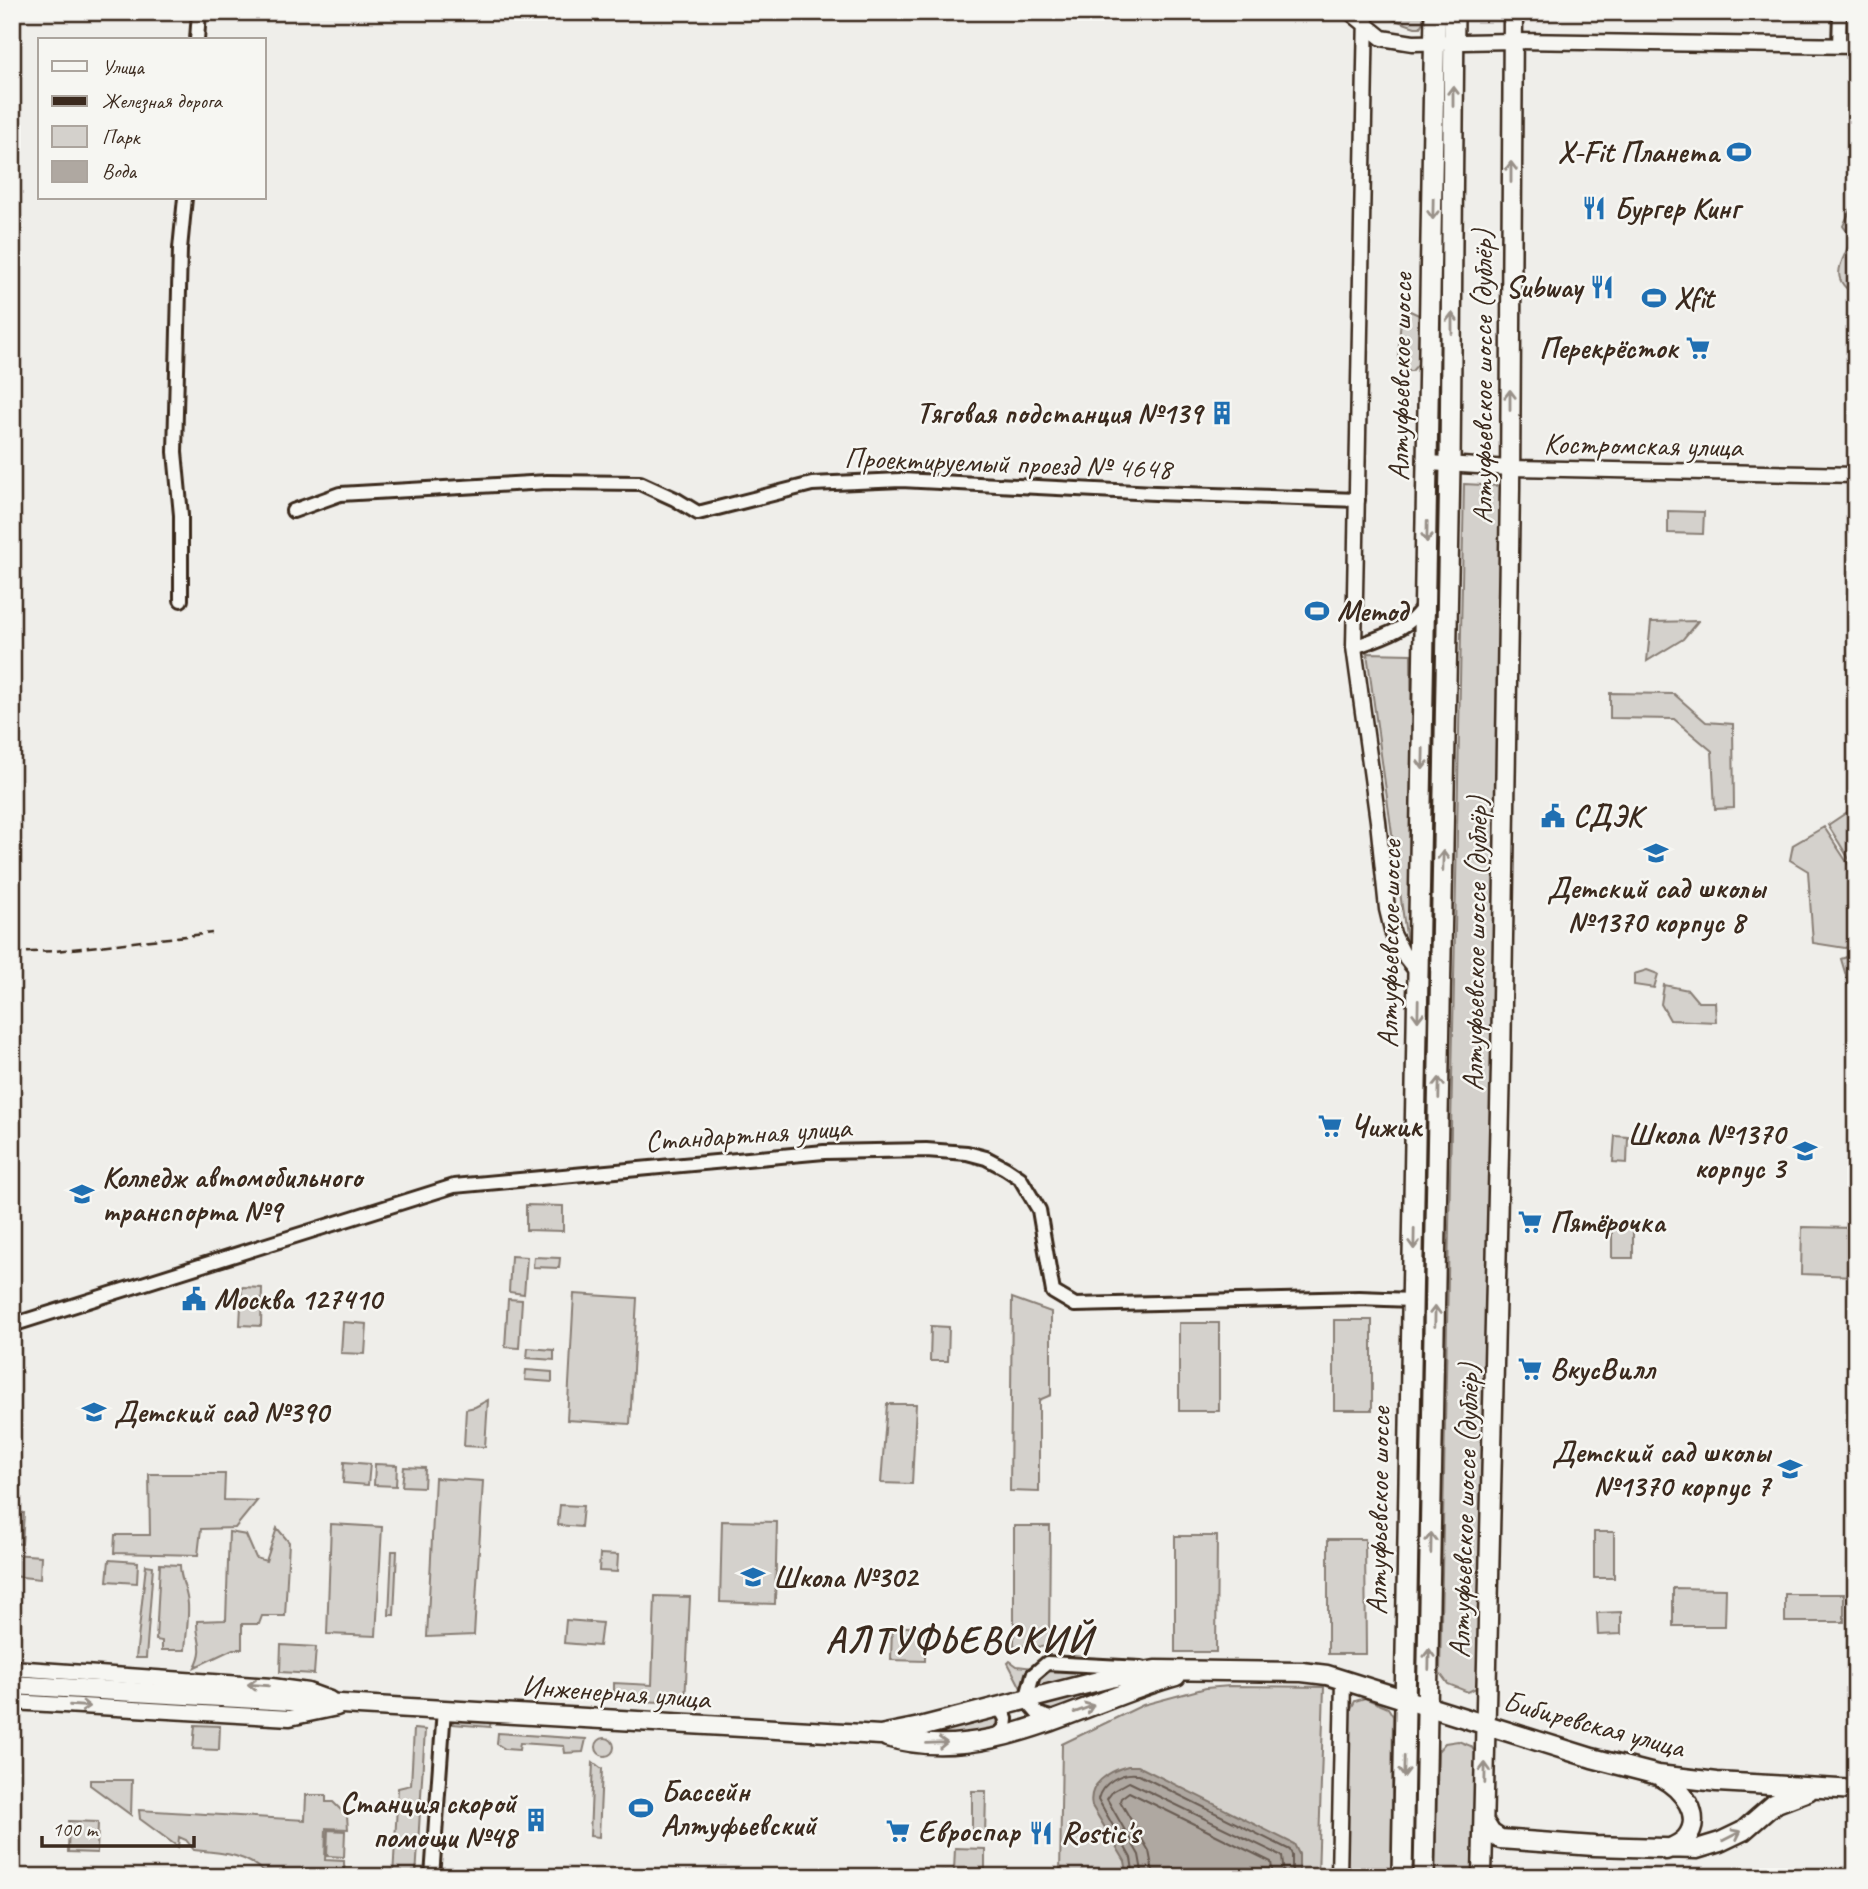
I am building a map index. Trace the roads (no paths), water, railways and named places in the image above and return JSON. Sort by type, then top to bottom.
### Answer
[{"type":"main road","name":"Алтуфьевское шоссе","points":[[1424,1877],[1451,465],[1444,42],[1436,12]]},
{"type":"main road","name":"Алтуфьевское шоссе","points":[[1402,1877],[1429,463],[1444,42],[1454,12]]},
{"type":"main road","name":"Алтуфьевское шоссе (дублёр)","points":[[1482,1871],[1497,1328],[1510,468],[1513,12]]},
{"type":"main road","name":"Инженерная улица","points":[[880,1735],[1110,1678],[1155,1670],[1316,1673],[1405,1699]]},
{"type":"main road","name":"Инженерная улица","points":[[348,1705],[880,1735],[935,1744],[996,1737],[1054,1720],[1149,1684],[1185,1674],[1219,1671]]},
{"type":"main road","points":[[12,1685],[348,1705]]},
{"type":"main road","name":"Бибиревская улица","points":[[1405,1699],[1592,1758],[1658,1775],[1717,1782],[1856,1790]]},
{"type":"main road","points":[[1658,1775],[1683,1794],[1692,1814],[1690,1832],[1686,1838],[1666,1850]]},
{"type":"main road","points":[[1484,1822],[1491,1833],[1500,1839],[1666,1850],[1697,1849],[1743,1831],[1773,1804],[1818,1788]]},
{"type":"main road","points":[[1482,1871],[1489,1854],[1500,1847],[1523,1841]]},
{"type":"street","points":[[197,38],[198,12]]},
{"type":"street","points":[[1350,12],[1365,18],[1382,38],[1413,43],[1513,41],[1856,46]]},
{"type":"street","points":[[1839,46],[1840,12]]},
{"type":"street","name":"Алтуфьевское шоссе (дублёр)","points":[[1365,18],[1354,647],[1387,909],[1393,934],[1402,954],[1419,974]]},
{"type":"street","points":[[181,600],[181,515],[174,452],[180,249],[185,200]]},
{"type":"street","name":"Костромская улица","points":[[1429,463],[1510,468],[1856,475]]},
{"type":"street","name":"Проектируемый проезд № 4648","points":[[293,511],[340,494],[547,482],[640,483],[698,513],[812,484],[901,480],[1358,500]]},
{"type":"street","points":[[1354,647],[1418,616],[1426,601]]},
{"type":"street","name":"Стандартная улица","points":[[12,1325],[454,1186],[824,1152],[862,1151],[926,1150],[967,1153],[986,1158],[1020,1178],[1039,1210],[1053,1292],[1075,1305],[1359,1298],[1412,1300]]},
{"type":"street","points":[[1054,1720],[1038,1714],[1026,1700],[1033,1675],[1047,1663],[1155,1670]]},
{"type":"street","name":"Инженерная улица","points":[[12,1668],[272,1686],[308,1691],[348,1705]]},
{"type":"street","points":[[1339,1877],[1343,1680]]},
{"type":"street","name":"Инженерная улица","points":[[12,1702],[290,1718],[348,1705]]},
{"type":"street","points":[[992,1708],[1002,1712],[1006,1720],[1005,1728],[996,1737]]},
{"type":"street","points":[[432,1877],[444,1709]]},
{"type":"water","points":[[1128,1766],[1138,1766],[1294,1844],[1299,1854],[1299,1877],[1128,1877],[1125,1861],[1092,1806],[1091,1798],[1101,1780]]},
{"type":"railway","points":[[12,953],[55,951],[212,933]]},
{"type":"place","name":"X-Fit Планета","points":[[1739,152]]},
{"type":"place","name":"Бургер Кинг","points":[[1594,208]]},
{"type":"place","name":"Subway","points":[[1602,287]]},
{"type":"place","name":"Xfit","points":[[1654,298]]},
{"type":"place","name":"Перекрёсток","points":[[1698,348]]},
{"type":"place","name":"Тяговая подстанция №139","points":[[1222,413]]},
{"type":"place","name":"Метод","points":[[1317,611]]},
{"type":"place","name":"СДЭК","points":[[1553,816]]},
{"type":"place","name":"Детский сад школы №1370 корпус 8","points":[[1656,853]]},
{"type":"place","name":"Чижик","points":[[1330,1126]]},
{"type":"place","name":"Школа №1370 корпус 3","points":[[1805,1151]]},
{"type":"place","name":"Колледж автомобильного транспорта №9","points":[[82,1194]]},
{"type":"place","name":"Пятёрочка","points":[[1530,1222]]},
{"type":"place","name":"Москва 127410","points":[[194,1299]]},
{"type":"place","name":"ВкусВилл","points":[[1530,1369]]},
{"type":"place","name":"Детский сад №390","points":[[94,1412]]},
{"type":"place","name":"Детский сад школы №1370 корпус 7","points":[[1790,1469]]},
{"type":"place","name":"Школа №302","points":[[753,1577]]},
{"type":"place","name":"Бассейн Алтуфьевский","points":[[641,1808]]},
{"type":"place","name":"Станция скорой помощи №48","points":[[536,1820]]},
{"type":"place","name":"Евроспар","points":[[898,1831]]},
{"type":"place","name":"Rostic's","points":[[1041,1833]]},
{"type":"district","name":"АЛТУФЬЕВСКИЙ","points":[[959,1639]]}]
